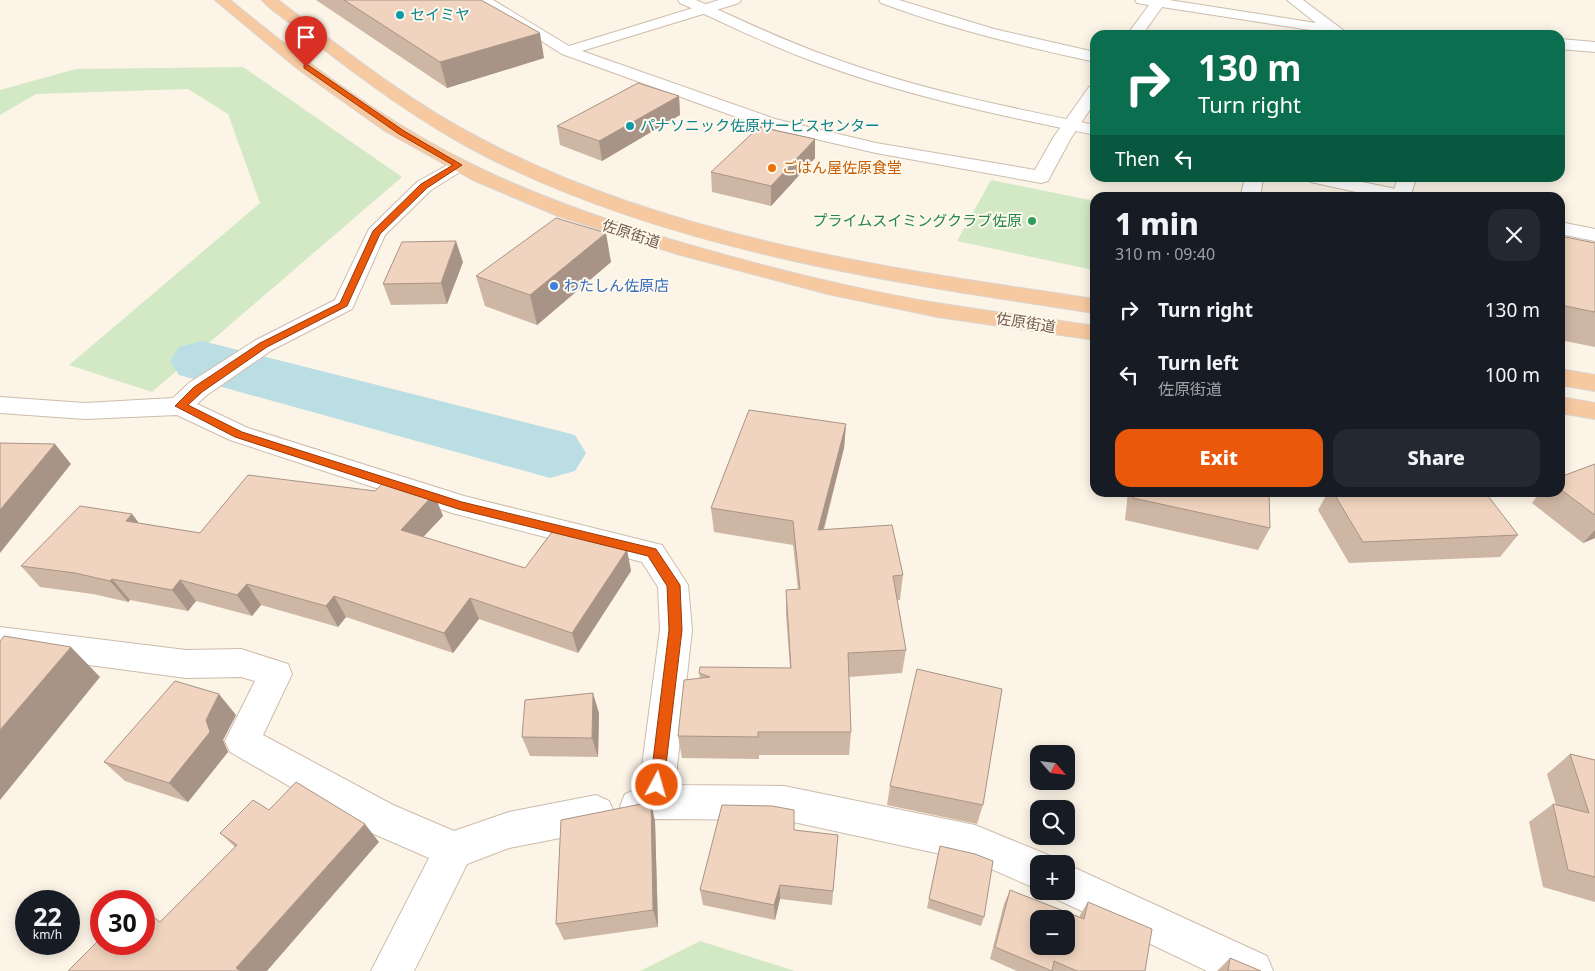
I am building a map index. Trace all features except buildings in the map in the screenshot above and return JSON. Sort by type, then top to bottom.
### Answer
[{"type":"highway","name":"佐原街道","points":[[222,0],[258,31],[322,79],[401,133],[458,165],[505,188],[629,234],[758,271],[916,306],[1090,332]]},
{"type":"highway","name":"佐原街道","points":[[268,0],[358,68],[436,121],[534,172],[585,192],[658,218],[794,255],[914,280],[1090,305]]},
{"type":"highway","points":[[1565,378],[1595,383]]},
{"type":"highway","points":[[1565,406],[1595,411]]},
{"type":"street","points":[[483,0],[567,51],[770,123],[876,148],[1041,177],[1070,125],[1090,97]]},
{"type":"street","points":[[685,0],[796,49],[850,69],[928,92],[1090,129]]},
{"type":"street","points":[[567,51],[734,0]]},
{"type":"street","points":[[886,0],[940,20],[1019,41],[1090,56]]},
{"type":"street","points":[[1142,0],[1324,30]]},
{"type":"street","points":[[1294,0],[1338,30]]},
{"type":"street","points":[[1138,30],[1158,3]]},
{"type":"street","points":[[1565,44],[1595,47]]},
{"type":"street","points":[[0,405],[85,411],[189,398],[264,345],[344,304],[376,233],[424,186],[458,165]]},
{"type":"street","points":[[1348,182],[1407,190]]},
{"type":"street","points":[[1565,229],[1595,235]]},
{"type":"street","points":[[189,398],[239,434],[462,506],[652,552],[673,585],[676,630],[655,802]]},
{"type":"street","points":[[0,640],[186,664],[241,663],[276,674],[242,741],[380,818],[454,850]]},
{"type":"street","points":[[392,971],[454,850],[509,830],[655,802],[784,803],[975,843],[1030,867]]},
{"type":"street","points":[[1075,888],[1252,971]]},
{"type":"green space","points":[[243,67],[402,177],[152,392],[69,365],[260,203],[228,114],[188,89],[36,94],[0,115],[0,90],[76,69]]},
{"type":"green space","name":"プライムスイミングクラブ佐原","points":[[991,180],[1090,200],[1090,269],[957,241]]},
{"type":"green space","points":[[700,941],[795,971],[640,971]]},
{"type":"waterway","points":[[202,361],[550,453]]},
{"type":"place","name":"セイミヤ","points":[[400,15]]},
{"type":"place","name":"パナソニック佐原サービスセンター","points":[[630,126]]},
{"type":"place","name":"ごはん屋佐原食堂","points":[[772,168]]},
{"type":"place","name":"プライムスイミングクラブ佐原","points":[[1032,221]]},
{"type":"place","name":"わたしん佐原店","points":[[554,286]]},
{"type":"route","points":[[306,67],[401,133],[458,165],[424,186],[376,233],[344,304],[264,345],[198,390],[180,406],[239,434],[462,506],[584,538],[652,552],[673,585],[676,630],[657,785]]}]
